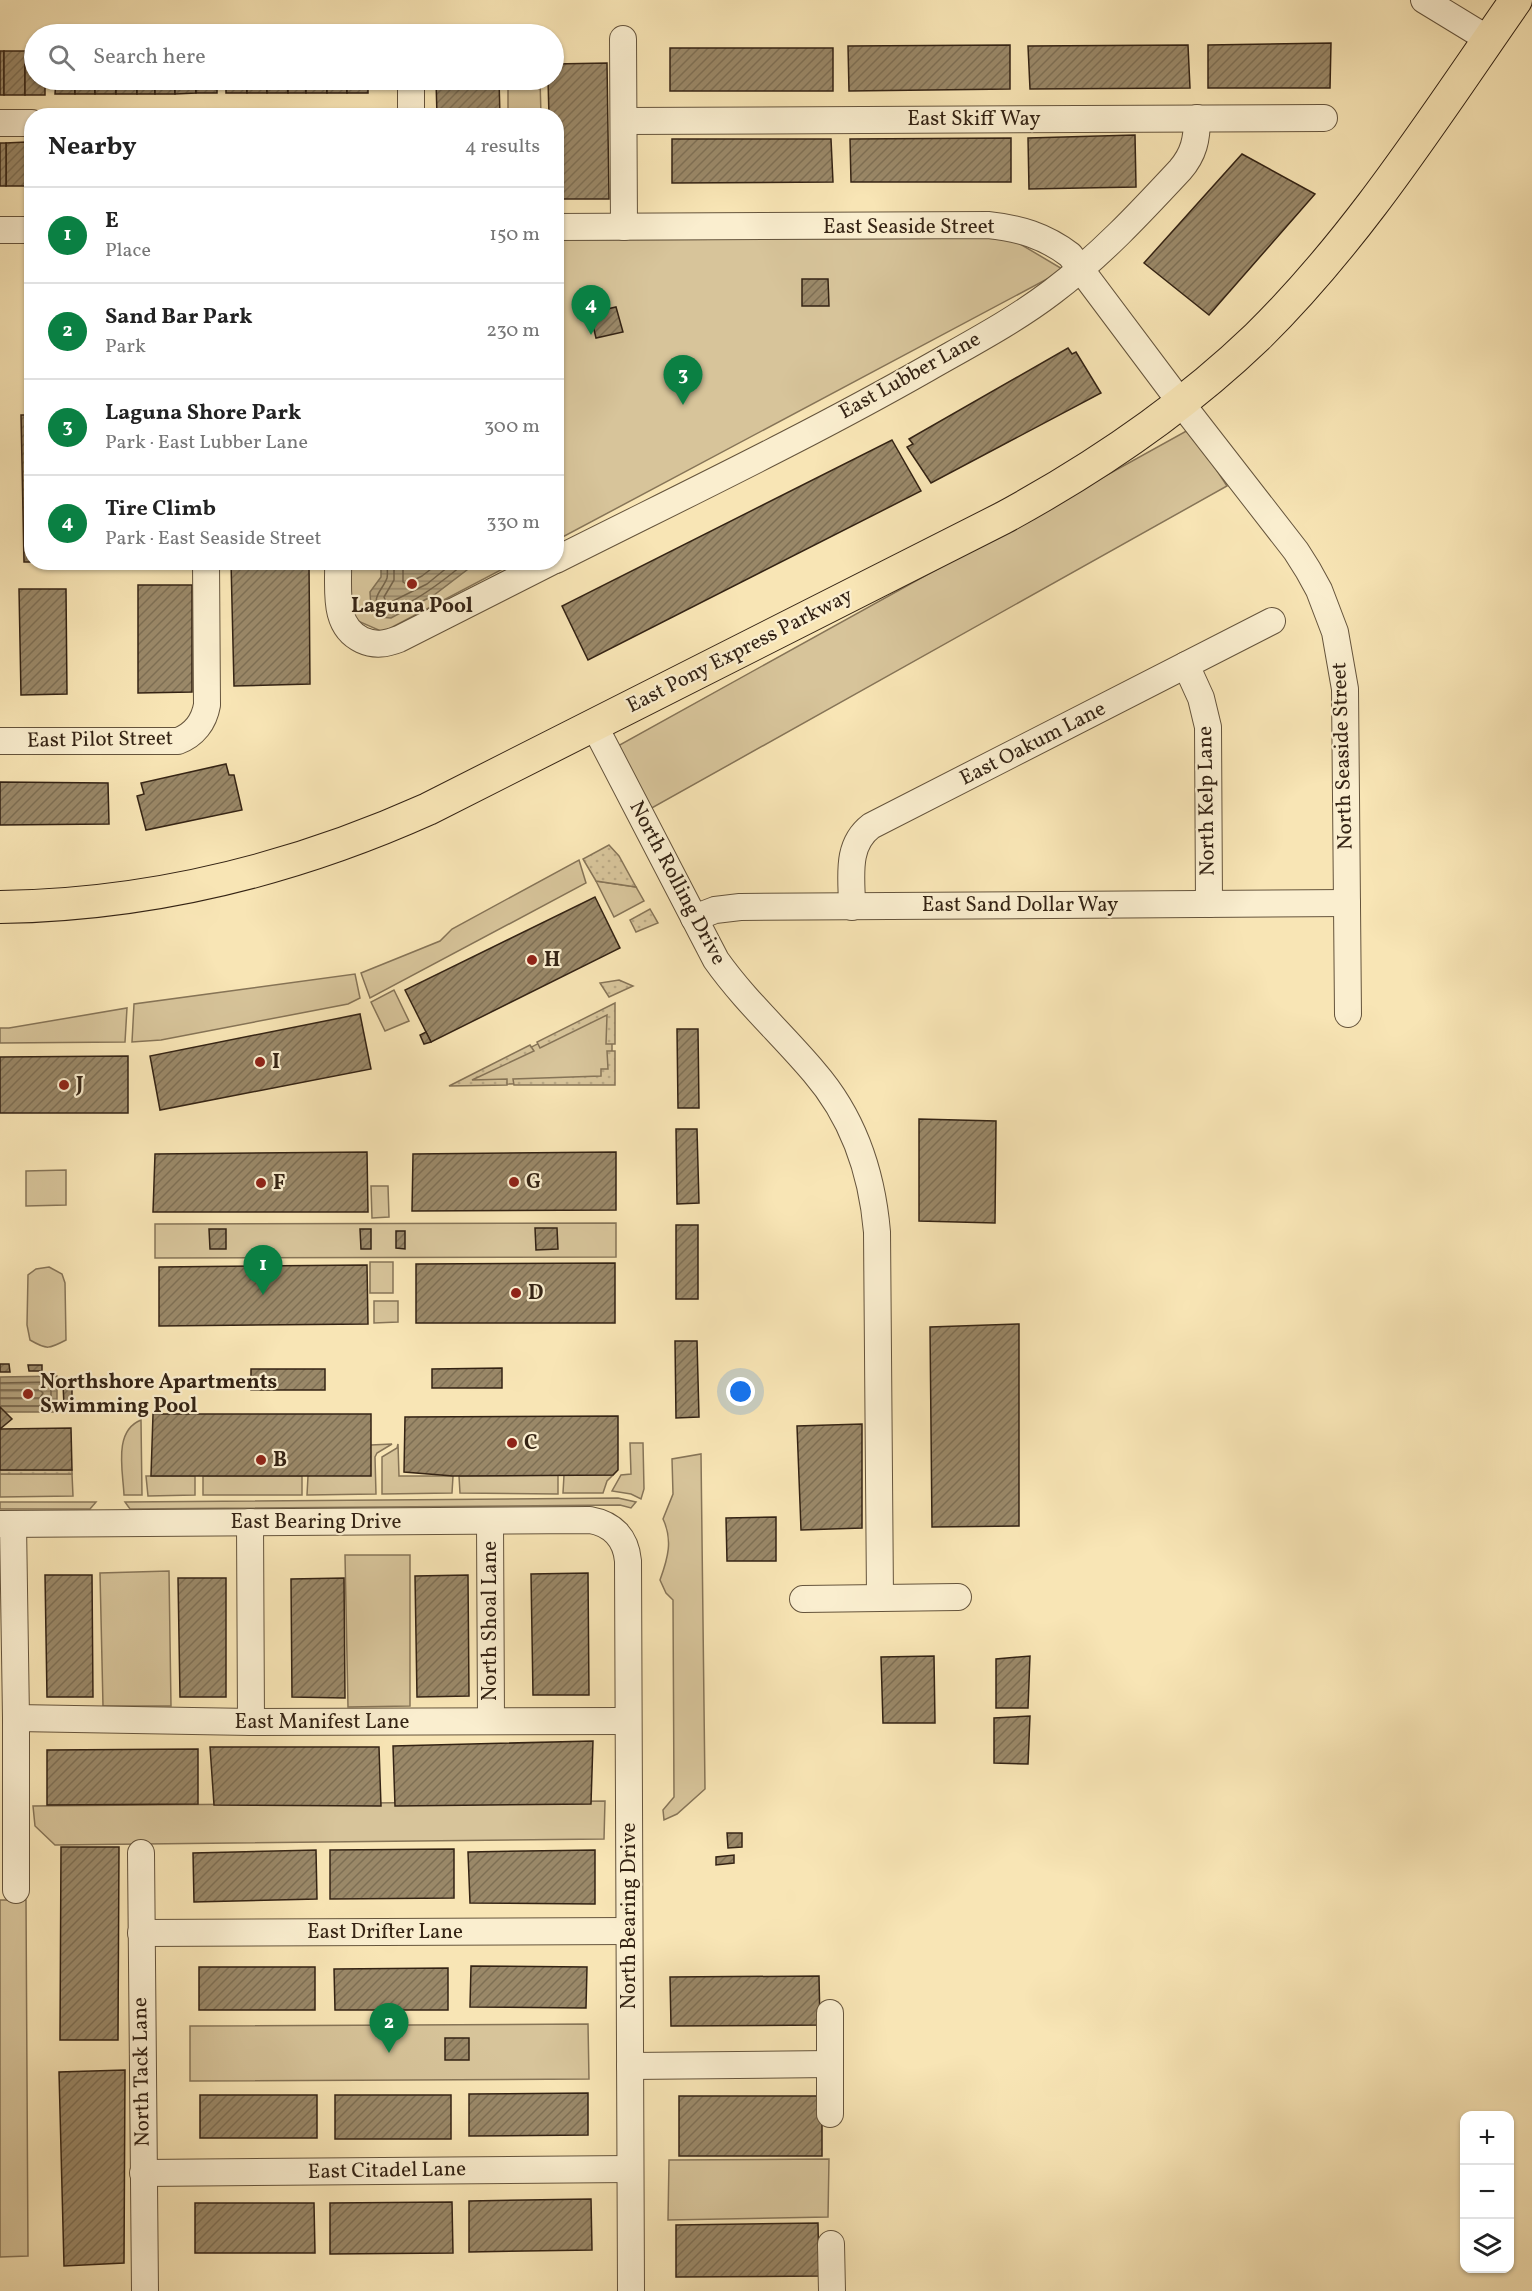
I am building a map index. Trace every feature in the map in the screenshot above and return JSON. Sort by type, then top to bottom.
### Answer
[{"type":"main road","name":"East Pony Express Parkway","points":[[0,907],[69,904],[154,894],[292,862],[384,829],[428,809],[1031,503],[1112,454],[1181,403],[1227,364],[1285,308],[1378,197],[1516,0]]},
{"type":"main road","name":"East Pony Express Parkway","points":[[1378,197],[1437,140],[1532,8]]},
{"type":"street","points":[[1424,0],[1488,39]]},
{"type":"street","points":[[623,39],[624,227]]},
{"type":"street","points":[[411,90],[411,108]]},
{"type":"street","name":"East Lubber Lane","points":[[564,556],[821,426],[901,383],[1030,308],[1112,242],[1187,162],[1195,143],[1197,118]]},
{"type":"street","name":"East Skiff Way","points":[[624,121],[1324,118]]},
{"type":"street","points":[[0,123],[24,123]]},
{"type":"street","name":"East Seaside Street","points":[[564,228],[988,225],[1027,232],[1045,238],[1070,255],[1082,267],[1181,403]]},
{"type":"street","points":[[0,230],[24,230]]},
{"type":"street","name":"North Seaside Street","points":[[1181,403],[1296,551],[1319,590],[1335,632],[1345,689],[1347,1014]]},
{"type":"street","name":"East Pilot Street","points":[[0,741],[178,741],[186,738],[202,722],[207,705],[206,570]]},
{"type":"street","points":[[338,570],[340,613],[350,632],[359,639],[379,644],[399,639],[535,570]]},
{"type":"street","name":"East Oakum Lane","points":[[852,907],[853,851],[865,831],[1272,621]]},
{"type":"street","name":"North Kelp Lane","points":[[1186,665],[1201,698],[1208,727],[1209,904]]},
{"type":"street","name":"North Rolling Drive","points":[[594,725],[704,940],[730,980],[814,1072],[842,1111],[862,1156],[875,1206],[877,1232],[880,1598]]},
{"type":"street","name":"East Sand Dollar Way","points":[[694,918],[728,908],[1347,903]]},
{"type":"street","name":"East Bearing Drive","points":[[3,1524],[590,1520],[611,1527],[624,1542]]},
{"type":"street","name":"North Shoal Lane","points":[[490,1521],[491,1721]]},
{"type":"street","points":[[250,1522],[251,1722]]},
{"type":"street","points":[[3,1524],[16,1718],[16,1890]]},
{"type":"street","name":"North Bearing Drive","points":[[624,1542],[628,1561],[631,2291]]},
{"type":"street","points":[[803,1599],[958,1597]]},
{"type":"street","name":"East Manifest Lane","points":[[16,1718],[251,1722],[628,1720]]},
{"type":"street","name":"North Tack Lane","points":[[141,1853],[145,2291]]},
{"type":"street","name":"East Drifter Lane","points":[[141,1933],[629,1930]]},
{"type":"street","points":[[830,2013],[830,2114]]},
{"type":"street","points":[[630,2066],[830,2064]]},
{"type":"street","name":"East Citadel Lane","points":[[143,2173],[630,2169]]},
{"type":"street","points":[[831,2244],[832,2291]]},
{"type":"shaded area","points":[[508,90],[540,90],[541,108],[508,108]]},
{"type":"shaded area","points":[[1010,238],[1064,270],[564,536],[564,240]]},
{"type":"shaded area","points":[[1190,429],[1227,486],[650,809],[616,747]]},
{"type":"shaded area","points":[[351,570],[501,570],[383,632],[351,618]]},
{"type":"shaded area","points":[[609,845],[619,856],[636,887],[596,881],[583,859]]},
{"type":"shaded area","points":[[579,860],[586,883],[370,998],[361,973],[440,941],[452,929]]},
{"type":"shaded area","points":[[596,881],[636,887],[644,901],[614,917]]},
{"type":"shaded area","points":[[650,909],[658,923],[636,932],[630,920]]},
{"type":"shaded area","points":[[355,974],[360,998],[348,1004],[161,1040],[132,1042],[134,1004]]},
{"type":"shaded area","points":[[619,980],[633,986],[609,997],[600,983]]},
{"type":"shaded area","points":[[394,990],[409,1021],[385,1031],[371,1002]]},
{"type":"shaded area","points":[[615,1003],[615,1044],[606,1044],[607,1015],[540,1048],[537,1042]]},
{"type":"shaded area","points":[[612,1006],[612,1082],[457,1085]]},
{"type":"shaded area","points":[[127,1008],[125,1042],[0,1043],[0,1028]]},
{"type":"shaded area","points":[[530,1045],[534,1051],[472,1080],[507,1079],[507,1085],[449,1086]]},
{"type":"shaded area","points":[[607,1051],[615,1051],[615,1085],[514,1085],[513,1079],[601,1076],[601,1069],[608,1069]]},
{"type":"shaded area","points":[[66,1170],[66,1205],[26,1206],[26,1171]]},
{"type":"shaded area","points":[[371,1186],[388,1186],[389,1217],[372,1218]]},
{"type":"shaded area","points":[[616,1223],[616,1257],[155,1258],[155,1224]]},
{"type":"shaded area","points":[[370,1262],[393,1262],[393,1293],[370,1293]]},
{"type":"shaded area","points":[[49,1267],[62,1274],[65,1283],[66,1340],[48,1347],[30,1340],[27,1325],[28,1275],[36,1269]]},
{"type":"shaded area","points":[[374,1301],[398,1301],[398,1322],[374,1323]]},
{"type":"shaded area","points":[[141,1420],[142,1495],[124,1495],[123,1442],[132,1425]]},
{"type":"shaded area","points":[[630,1443],[643,1443],[644,1489],[641,1499],[631,1494],[612,1491],[621,1475],[631,1474]]},
{"type":"shaded area","points":[[392,1444],[377,1453],[375,1457],[376,1494],[307,1495],[308,1476],[371,1445]]},
{"type":"shaded area","points":[[398,1444],[399,1476],[453,1476],[452,1493],[382,1494],[382,1457],[397,1448]]},
{"type":"shaded area","points":[[701,1454],[705,1789],[677,1814],[664,1820],[663,1810],[674,1797],[673,1600],[666,1593],[660,1580],[669,1542],[663,1519],[673,1494],[672,1459]]},
{"type":"shaded area","points":[[0,1470],[72,1470],[72,1474],[0,1474]]},
{"type":"shaded area","points":[[0,1474],[72,1474],[73,1496],[0,1497]]},
{"type":"shaded area","points":[[558,1475],[558,1494],[460,1493],[459,1476]]},
{"type":"shaded area","points":[[564,1475],[613,1475],[607,1481],[603,1493],[563,1493]]},
{"type":"shaded area","points":[[146,1476],[195,1476],[195,1495],[148,1496]]},
{"type":"shaded area","points":[[203,1476],[302,1476],[302,1495],[203,1495]]},
{"type":"shaded area","points":[[618,1498],[636,1502],[631,1508],[620,1505],[130,1509],[125,1502]]},
{"type":"shaded area","points":[[0,1502],[96,1502],[90,1509],[0,1509]]},
{"type":"shaded area","points":[[345,1555],[410,1555],[410,1706],[348,1707]]},
{"type":"shaded area","points":[[169,1571],[171,1706],[103,1706],[100,1573]]},
{"type":"shaded area","points":[[605,1801],[604,1839],[55,1845],[35,1826],[33,1806]]},
{"type":"shaded area","points":[[0,1900],[26,1900],[28,2256],[0,2257]]},
{"type":"shaded area","points":[[588,2024],[589,2079],[190,2081],[190,2026]]},
{"type":"shaded area","points":[[829,2159],[828,2217],[668,2220],[669,2160]]},
{"type":"water","name":"Laguna Pool","points":[[381,570],[467,570],[434,595],[391,618],[378,617],[371,609],[370,592],[381,577]]},
{"type":"water","name":"Northshore Apartments Swimming Pool","points":[[57,1376],[57,1412],[0,1412],[0,1377]]},
{"type":"building","points":[[1331,43],[1330,88],[1208,88],[1208,45]]},
{"type":"building","points":[[1010,45],[1010,89],[849,91],[848,46]]},
{"type":"building","points":[[1188,45],[1190,88],[1030,89],[1028,46]]},
{"type":"building","points":[[670,48],[833,48],[833,91],[670,91]]},
{"type":"building","points":[[0,51],[4,51],[4,95],[0,95]]},
{"type":"building","points":[[4,51],[24,51],[25,95],[4,95]]},
{"type":"building","points":[[607,63],[609,199],[564,199],[564,108],[549,108],[548,90],[564,90],[564,64]]},
{"type":"building","points":[[25,90],[45,90],[45,95],[25,95]]},
{"type":"building","points":[[55,90],[75,90],[75,94],[55,94]]},
{"type":"building","points":[[75,90],[95,90],[95,94],[75,94]]},
{"type":"building","points":[[95,90],[116,90],[116,94],[95,94]]},
{"type":"building","points":[[116,90],[137,90],[137,94],[116,94]]},
{"type":"building","points":[[137,90],[155,90],[155,94],[137,94]]},
{"type":"building","points":[[155,90],[175,90],[175,94],[155,94]]},
{"type":"building","points":[[175,90],[196,90],[196,93],[175,94]]},
{"type":"building","points":[[196,90],[217,90],[217,93],[196,93]]},
{"type":"building","points":[[226,90],[247,90],[247,93],[226,93]]},
{"type":"building","points":[[247,90],[267,90],[267,93],[247,93]]},
{"type":"building","points":[[267,90],[288,90],[288,93],[267,93]]},
{"type":"building","points":[[288,90],[306,90],[306,93],[288,93]]},
{"type":"building","points":[[306,90],[327,90],[327,93],[306,93]]},
{"type":"building","points":[[327,90],[347,90],[347,93],[327,93]]},
{"type":"building","points":[[347,90],[368,90],[368,93],[347,93]]},
{"type":"building","points":[[436,90],[499,90],[500,108],[437,108]]},
{"type":"building","points":[[1135,135],[1136,187],[1029,189],[1028,138]]},
{"type":"building","points":[[1011,138],[1011,182],[851,182],[850,139]]},
{"type":"building","points":[[672,139],[831,139],[833,182],[672,183]]},
{"type":"building","points":[[24,142],[24,186],[6,186],[6,143]]},
{"type":"building","points":[[0,143],[6,143],[6,186],[0,186]]},
{"type":"building","points":[[1242,154],[1315,194],[1209,315],[1144,263]]},
{"type":"building","points":[[802,279],[828,279],[829,306],[802,306]]},
{"type":"building","points":[[616,307],[623,332],[596,338],[590,313]]},
{"type":"building","points":[[1068,348],[1072,354],[1076,352],[1101,393],[931,483],[907,447],[913,444],[909,439]]},
{"type":"building","points":[[21,415],[24,415],[24,562]]},
{"type":"building","points":[[892,440],[921,491],[588,660],[562,606]]},
{"type":"building","points":[[231,570],[309,570],[310,684],[234,686]]},
{"type":"building","points":[[138,585],[192,585],[192,692],[138,693]]},
{"type":"building","points":[[19,589],[66,589],[67,694],[21,695]]},
{"type":"building","points":[[226,764],[229,775],[234,775],[242,810],[146,830],[137,796],[144,794],[141,783]]},
{"type":"building","points":[[0,782],[108,783],[109,824],[0,825]]},
{"type":"building","name":"H","points":[[595,897],[620,948],[431,1042],[405,990]]},
{"type":"building","name":"I","points":[[360,1014],[371,1069],[160,1110],[150,1056]]},
{"type":"building","points":[[677,1029],[698,1029],[699,1108],[678,1108]]},
{"type":"building","points":[[426,1032],[431,1042],[424,1044],[420,1035]]},
{"type":"building","name":"J","points":[[128,1056],[128,1113],[0,1113],[0,1057]]},
{"type":"building","points":[[919,1119],[996,1121],[995,1223],[919,1221]]},
{"type":"building","points":[[676,1129],[697,1129],[699,1203],[677,1204]]},
{"type":"building","name":"F","points":[[367,1152],[368,1212],[153,1212],[155,1154]]},
{"type":"building","name":"G","points":[[616,1152],[616,1210],[412,1211],[413,1154]]},
{"type":"building","points":[[676,1225],[698,1225],[698,1299],[676,1299]]},
{"type":"building","points":[[535,1228],[557,1228],[558,1249],[536,1250]]},
{"type":"building","points":[[209,1229],[226,1229],[226,1249],[210,1249]]},
{"type":"building","points":[[360,1229],[371,1229],[371,1249],[361,1249]]},
{"type":"building","points":[[396,1231],[405,1231],[405,1249],[396,1248]]},
{"type":"building","name":"D","points":[[615,1263],[615,1323],[416,1323],[416,1264]]},
{"type":"building","points":[[367,1265],[368,1324],[159,1326],[159,1267]]},
{"type":"building","points":[[1019,1324],[1019,1526],[932,1527],[930,1327]]},
{"type":"building","points":[[675,1341],[697,1341],[699,1417],[676,1418]]},
{"type":"building","points":[[0,1364],[9,1364],[10,1372],[0,1372]]},
{"type":"building","points":[[28,1365],[42,1365],[42,1371],[29,1371]]},
{"type":"building","points":[[502,1368],[502,1388],[432,1388],[432,1369]]},
{"type":"building","points":[[251,1369],[325,1369],[325,1390],[251,1390]]},
{"type":"building","points":[[63,1385],[72,1385],[72,1404],[64,1405]]},
{"type":"building","points":[[0,1407],[12,1419],[0,1429]]},
{"type":"building","name":"B","points":[[153,1414],[371,1414],[371,1476],[151,1476]]},
{"type":"building","name":"C","points":[[618,1416],[618,1470],[613,1475],[453,1476],[404,1472],[405,1417]]},
{"type":"building","points":[[862,1424],[862,1528],[801,1530],[797,1426]]},
{"type":"building","points":[[71,1428],[72,1470],[0,1470],[0,1429]]},
{"type":"building","points":[[776,1517],[776,1561],[727,1561],[726,1518]]},
{"type":"building","points":[[588,1573],[589,1695],[533,1695],[531,1574]]},
{"type":"building","points":[[45,1575],[92,1575],[93,1697],[47,1697]]},
{"type":"building","points":[[468,1575],[469,1696],[417,1697],[415,1576]]},
{"type":"building","points":[[178,1578],[226,1578],[226,1697],[180,1697]]},
{"type":"building","points":[[344,1578],[345,1698],[292,1697],[291,1579]]},
{"type":"building","points":[[934,1656],[935,1723],[883,1723],[881,1657]]},
{"type":"building","points":[[1030,1656],[1028,1708],[996,1708],[996,1659]]},
{"type":"building","points":[[1030,1716],[1028,1764],[994,1763],[994,1718]]},
{"type":"building","points":[[593,1741],[591,1804],[395,1806],[393,1746]]},
{"type":"building","points":[[210,1747],[379,1747],[381,1806],[214,1805]]},
{"type":"building","points":[[198,1749],[198,1804],[47,1805],[47,1750]]},
{"type":"building","points":[[727,1833],[742,1833],[742,1847],[728,1848]]},
{"type":"building","points":[[61,1847],[119,1847],[118,2040],[60,2040]]},
{"type":"building","points":[[454,1849],[454,1898],[330,1899],[330,1850]]},
{"type":"building","points":[[316,1850],[317,1899],[194,1902],[193,1853]]},
{"type":"building","points":[[595,1850],[595,1904],[470,1903],[468,1852]]},
{"type":"building","points":[[734,1855],[734,1863],[716,1865],[716,1857]]},
{"type":"building","points":[[471,1966],[587,1967],[586,2008],[470,2007]]},
{"type":"building","points":[[199,1967],[315,1967],[315,2010],[199,2010]]},
{"type":"building","points":[[448,1968],[448,2010],[335,2010],[334,1969]]},
{"type":"building","points":[[819,1976],[820,2025],[671,2026],[670,1977]]},
{"type":"building","points":[[445,2038],[469,2038],[469,2060],[445,2060]]},
{"type":"building","points":[[125,2070],[124,2263],[64,2266],[59,2072]]},
{"type":"building","points":[[588,2093],[588,2135],[469,2136],[469,2094]]},
{"type":"building","points":[[200,2095],[317,2095],[317,2138],[200,2138]]},
{"type":"building","points":[[335,2095],[451,2095],[451,2139],[335,2139]]},
{"type":"building","points":[[679,2096],[822,2096],[822,2156],[679,2156]]},
{"type":"building","points":[[591,2199],[592,2250],[469,2252],[469,2201]]},
{"type":"building","points":[[452,2202],[453,2253],[330,2254],[330,2203]]},
{"type":"building","points":[[195,2203],[314,2203],[315,2253],[195,2253]]},
{"type":"building","points":[[818,2223],[819,2276],[676,2277],[676,2225]]},
{"type":"place","name":"Tire Climb","points":[[591,335]]},
{"type":"place","name":"Laguna Shore Park","points":[[683,405]]},
{"type":"place","name":"Laguna Pool","points":[[412,584]]},
{"type":"place","name":"H","points":[[532,960]]},
{"type":"place","name":"I","points":[[260,1062]]},
{"type":"place","name":"J","points":[[64,1085]]},
{"type":"place","name":"G","points":[[514,1182]]},
{"type":"place","name":"F","points":[[261,1183]]},
{"type":"place","name":"D","points":[[516,1293]]},
{"type":"place","name":"E","points":[[263,1295]]},
{"type":"place","name":"Northshore Apartments Swimming Pool","points":[[28,1394]]},
{"type":"place","name":"C","points":[[512,1443]]},
{"type":"place","name":"B","points":[[261,1460]]},
{"type":"place","name":"Sand Bar Park","points":[[389,2053]]}]
